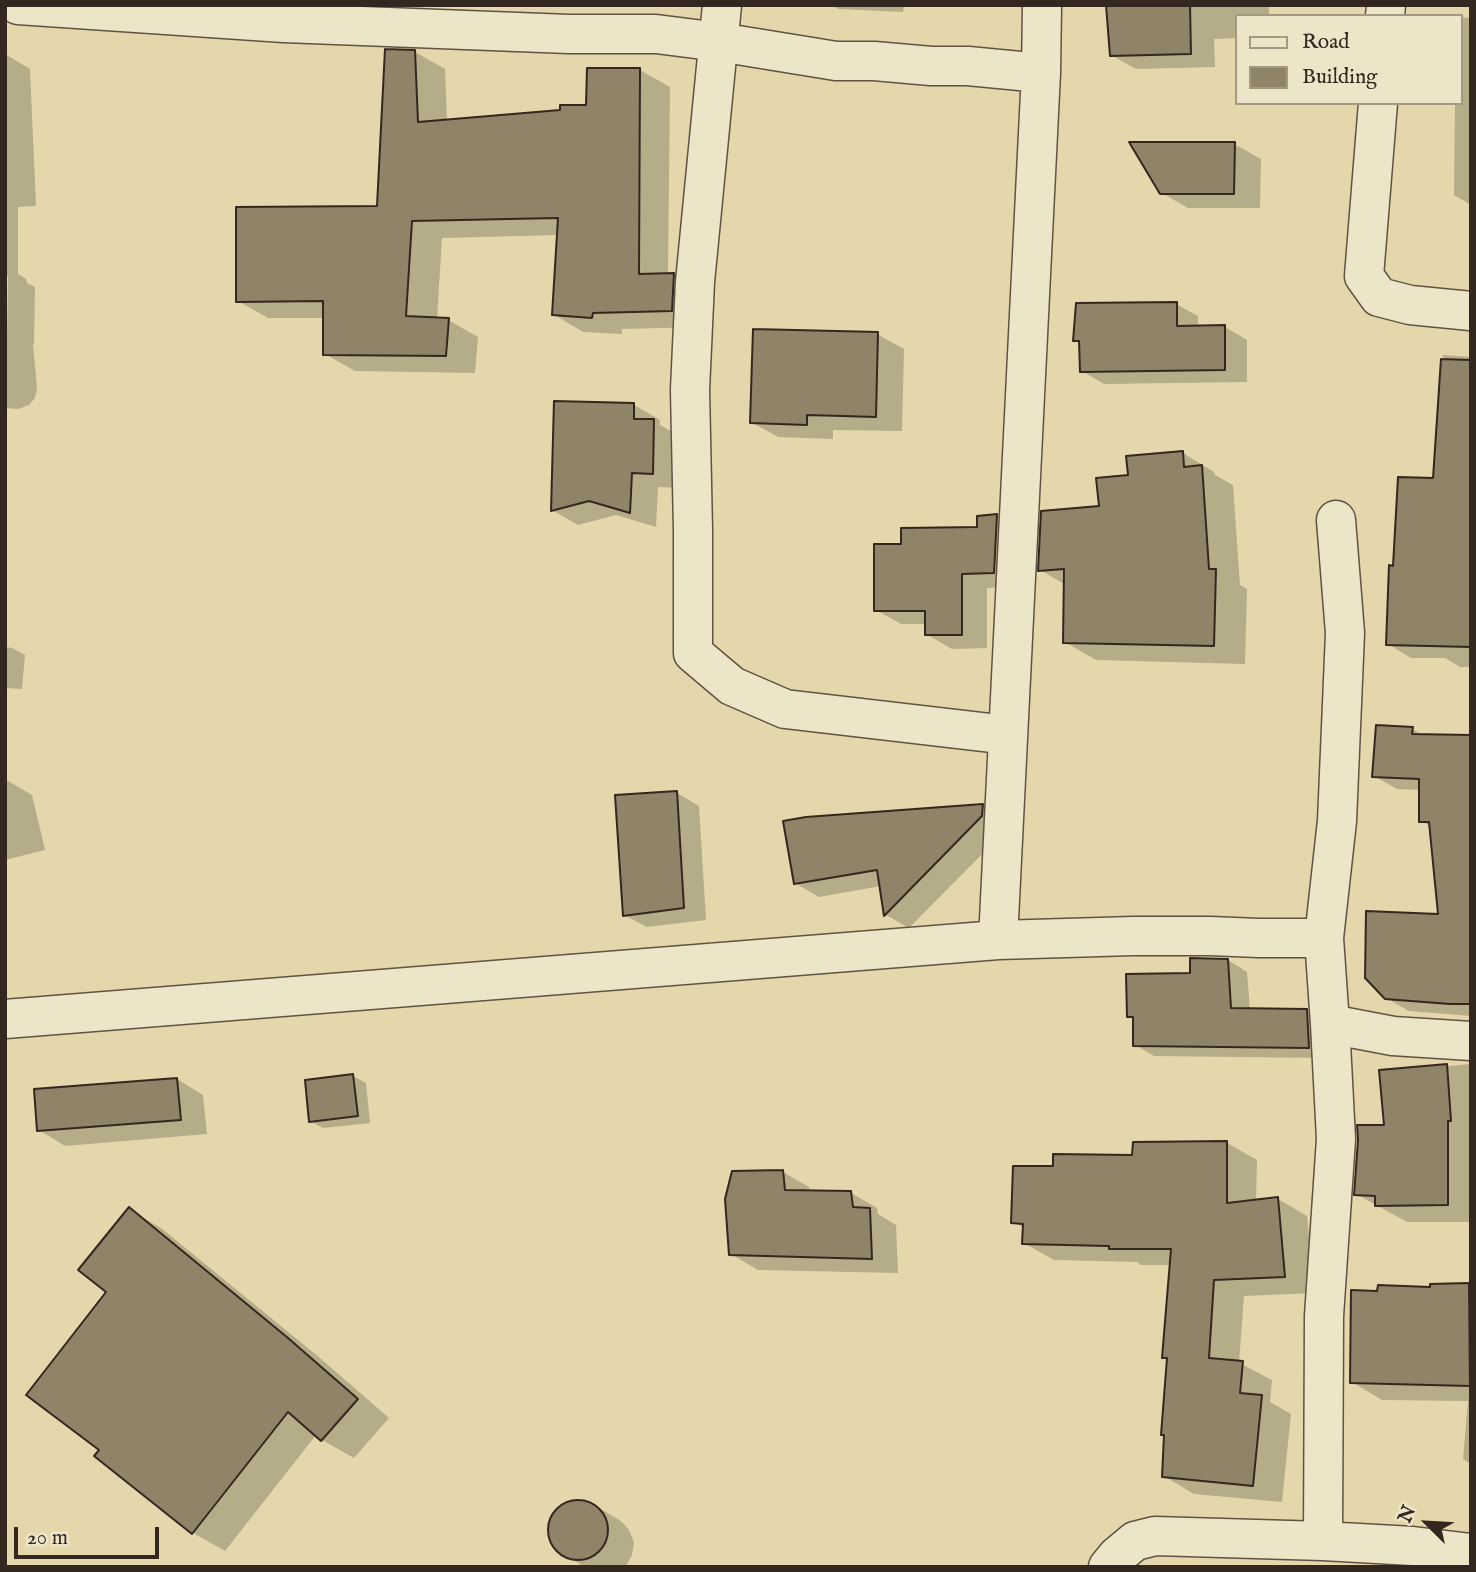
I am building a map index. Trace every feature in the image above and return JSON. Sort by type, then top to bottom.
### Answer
[{"type":"street","points":[[18,5],[284,14],[569,34],[656,34],[720,23],[836,61],[968,66],[1041,73]]},
{"type":"street","points":[[998,940],[1041,73],[1042,5]]},
{"type":"street","points":[[720,23],[695,282],[690,390],[693,653],[732,685],[785,709],[1008,735]]},
{"type":"street","points":[[1378,105],[1364,276],[1379,297],[1410,305],[1471,311]]},
{"type":"street","points":[[1323,1541],[1324,1316],[1336,1139],[1324,938],[1338,821],[1345,633],[1336,520]]},
{"type":"street","points":[[5,1019],[998,940],[1133,936],[1324,938]]},
{"type":"street","points":[[1329,1024],[1393,1036],[1471,1041]]},
{"type":"street","points":[[1108,1567],[1135,1541],[1155,1536],[1323,1541],[1413,1546],[1471,1553]]},
{"type":"building","points":[[1106,5],[1190,5],[1191,54],[1110,56]]},
{"type":"building","points":[[385,49],[415,50],[418,122],[560,110],[560,105],[586,105],[587,68],[640,68],[639,274],[674,273],[672,311],[593,313],[592,318],[552,315],[558,218],[412,221],[406,316],[449,318],[446,356],[323,355],[323,301],[236,302],[236,207],[377,206]]},
{"type":"building","points":[[1129,142],[1235,142],[1234,194],[1160,194]]},
{"type":"building","points":[[1177,302],[1177,326],[1225,325],[1225,370],[1080,372],[1079,341],[1073,341],[1076,303]]},
{"type":"building","points":[[753,329],[878,332],[876,417],[807,415],[807,425],[750,423]]},
{"type":"building","points":[[1441,359],[1471,360],[1471,647],[1386,645],[1389,565],[1393,566],[1398,477],[1433,478]]},
{"type":"building","points":[[554,401],[634,403],[634,419],[654,419],[653,474],[632,473],[630,513],[589,501],[551,511]]},
{"type":"building","points":[[1183,451],[1184,467],[1202,465],[1209,569],[1216,569],[1214,646],[1063,643],[1064,569],[1038,571],[1041,511],[1099,506],[1096,478],[1128,475],[1126,456]]},
{"type":"building","points":[[997,514],[994,573],[962,574],[962,635],[925,635],[925,611],[874,611],[874,544],[901,544],[901,528],[977,527],[977,516]]},
{"type":"building","points":[[1376,725],[1413,727],[1412,734],[1471,735],[1471,1004],[1385,999],[1365,978],[1366,911],[1438,914],[1429,822],[1419,822],[1419,779],[1372,777]]},
{"type":"building","points":[[677,791],[684,908],[623,916],[615,795]]},
{"type":"building","points":[[983,804],[982,816],[884,916],[877,870],[794,884],[783,821]]},
{"type":"building","points":[[1190,958],[1228,959],[1231,1008],[1307,1009],[1309,1048],[1133,1046],[1133,1017],[1127,1017],[1126,974],[1190,973]]},
{"type":"building","points":[[1447,1064],[1451,1121],[1448,1121],[1448,1205],[1375,1206],[1375,1196],[1354,1195],[1357,1125],[1384,1125],[1379,1070]]},
{"type":"building","points":[[353,1074],[358,1116],[309,1122],[305,1080]]},
{"type":"building","points":[[177,1078],[181,1120],[37,1131],[34,1089]]},
{"type":"building","points":[[1227,1141],[1227,1203],[1278,1197],[1285,1277],[1214,1280],[1209,1358],[1243,1361],[1240,1393],[1262,1395],[1253,1486],[1162,1477],[1164,1435],[1161,1435],[1167,1358],[1162,1358],[1171,1249],[1022,1244],[1023,1224],[1011,1223],[1013,1166],[1053,1166],[1053,1154],[1132,1155],[1133,1142]]},
{"type":"building","points":[[783,1170],[785,1190],[851,1191],[853,1207],[870,1208],[872,1259],[729,1255],[725,1199],[732,1171]]},
{"type":"building","points":[[129,1207],[358,1399],[321,1441],[288,1412],[192,1534],[94,1456],[99,1450],[26,1395],[106,1292],[78,1270]]},
{"type":"building","points":[[1469,1283],[1470,1386],[1350,1383],[1351,1290],[1377,1291],[1378,1285],[1430,1287],[1430,1284]]},
{"type":"building","points":[[578,1500],[595,1505],[603,1513],[608,1530],[603,1547],[595,1555],[578,1560],[561,1555],[553,1547],[548,1530],[553,1513],[561,1505]]}]
